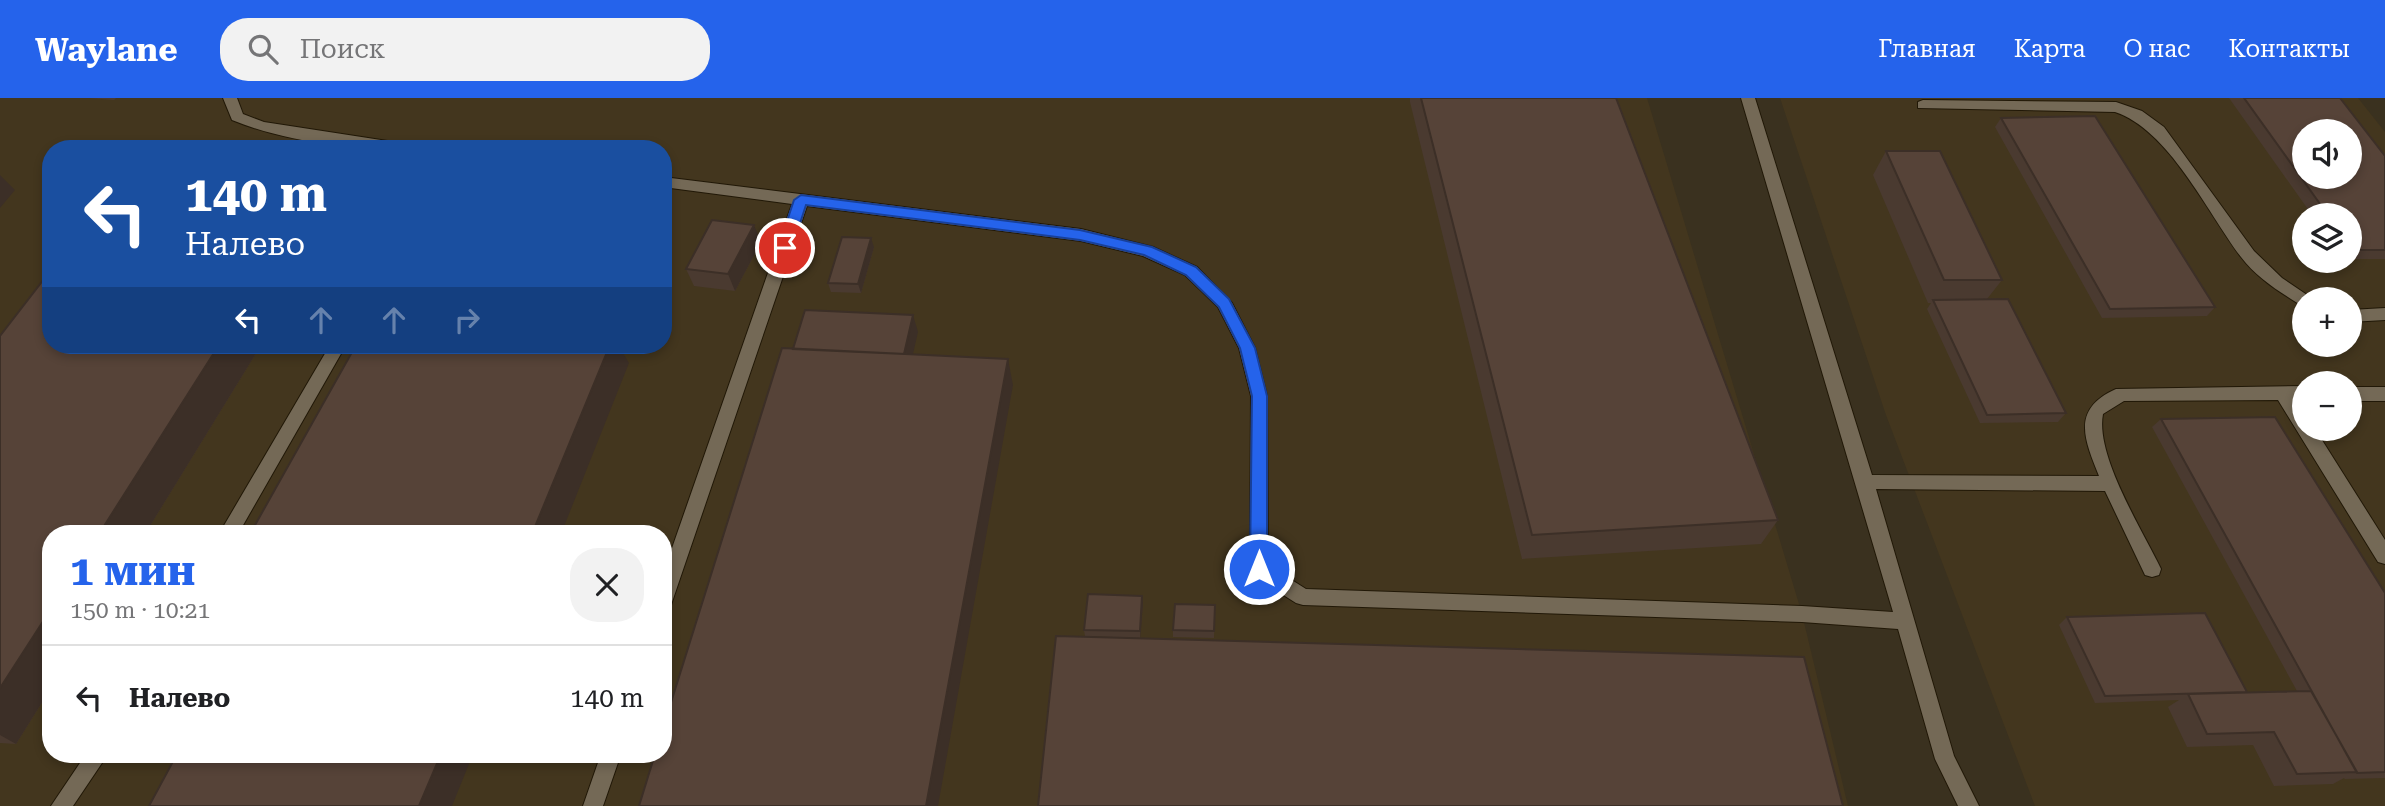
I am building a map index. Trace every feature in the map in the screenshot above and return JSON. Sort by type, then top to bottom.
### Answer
[{"type":"lane","points":[[230,98],[237,117],[262,127],[341,140]]},
{"type":"lane","points":[[1748,98],[1865,482],[1945,759],[1969,806]]},
{"type":"lane","points":[[1923,105],[2116,107],[2135,112],[2151,122],[2164,136],[2248,255],[2276,282],[2292,292]]},
{"type":"lane","points":[[311,136],[317,140]]},
{"type":"lane","points":[[672,183],[1080,235],[1147,251],[1191,271],[1224,303],[1247,348],[1259,396],[1259,569],[1303,597],[1802,614],[1905,621]]},
{"type":"lane","points":[[672,576],[801,200]]},
{"type":"lane","points":[[2362,315],[2385,314]]},
{"type":"lane","points":[[233,525],[333,354]]},
{"type":"lane","points":[[2283,393],[2292,407]]},
{"type":"lane","points":[[2152,569],[2110,484],[2091,428],[2094,412],[2107,401],[2122,394],[2292,393]]},
{"type":"lane","points":[[2362,394],[2385,394]]},
{"type":"lane","points":[[2313,441],[2385,556]]},
{"type":"lane","points":[[1865,482],[2110,484]]},
{"type":"lane","points":[[61,806],[92,763]]},
{"type":"lane","points":[[593,806],[608,763]]},
{"type":"shaded area","points":[[0,98],[1647,98],[1802,614],[1848,806],[0,806]]},
{"type":"shaded area","points":[[1780,98],[2358,98],[2385,132],[2385,806],[2035,806],[1886,415]]},
{"type":"building","points":[[1421,98],[1616,98],[1778,520],[1532,535]]},
{"type":"building","points":[[2244,98],[2340,98],[2356,119],[2292,119],[2292,165]]},
{"type":"building","points":[[2095,116],[2215,307],[2110,309],[2001,118]]},
{"type":"building","points":[[2362,126],[2385,156],[2385,250],[2362,250],[2362,203],[2319,203],[2309,189],[2362,189]]},
{"type":"building","points":[[1886,151],[1940,151],[2002,280],[1944,280]]},
{"type":"building","points":[[712,220],[754,225],[728,274],[686,269]]},
{"type":"building","points":[[842,237],[871,238],[858,284],[828,283]]},
{"type":"building","points":[[42,282],[42,354],[213,354],[105,525],[42,525],[42,623],[0,688],[0,336]]},
{"type":"building","points":[[2008,299],[2066,413],[1987,415],[1933,300]]},
{"type":"building","points":[[805,310],[913,315],[904,354],[793,349]]},
{"type":"building","points":[[782,348],[1008,359],[926,806],[639,806],[652,763],[672,763],[672,699]]},
{"type":"building","points":[[351,354],[606,354],[536,525],[255,525]]},
{"type":"building","points":[[2275,417],[2385,593],[2385,772],[2357,773],[2161,419]]},
{"type":"building","points":[[1088,594],[1142,596],[1140,631],[1084,630]]},
{"type":"building","points":[[1175,604],[1215,605],[1214,631],[1173,630]]},
{"type":"building","points":[[2205,613],[2247,692],[2105,696],[2067,617]]},
{"type":"building","points":[[1056,636],[1804,657],[1843,806],[1038,806]]},
{"type":"building","points":[[2311,691],[2357,772],[2297,774],[2274,732],[2207,734],[2188,694]]},
{"type":"building","points":[[172,763],[437,763],[419,806],[149,806]]},
{"type":"route","points":[[785,248],[801,200],[1080,235],[1147,251],[1191,271],[1224,303],[1247,348],[1259,396],[1259,569]]}]
